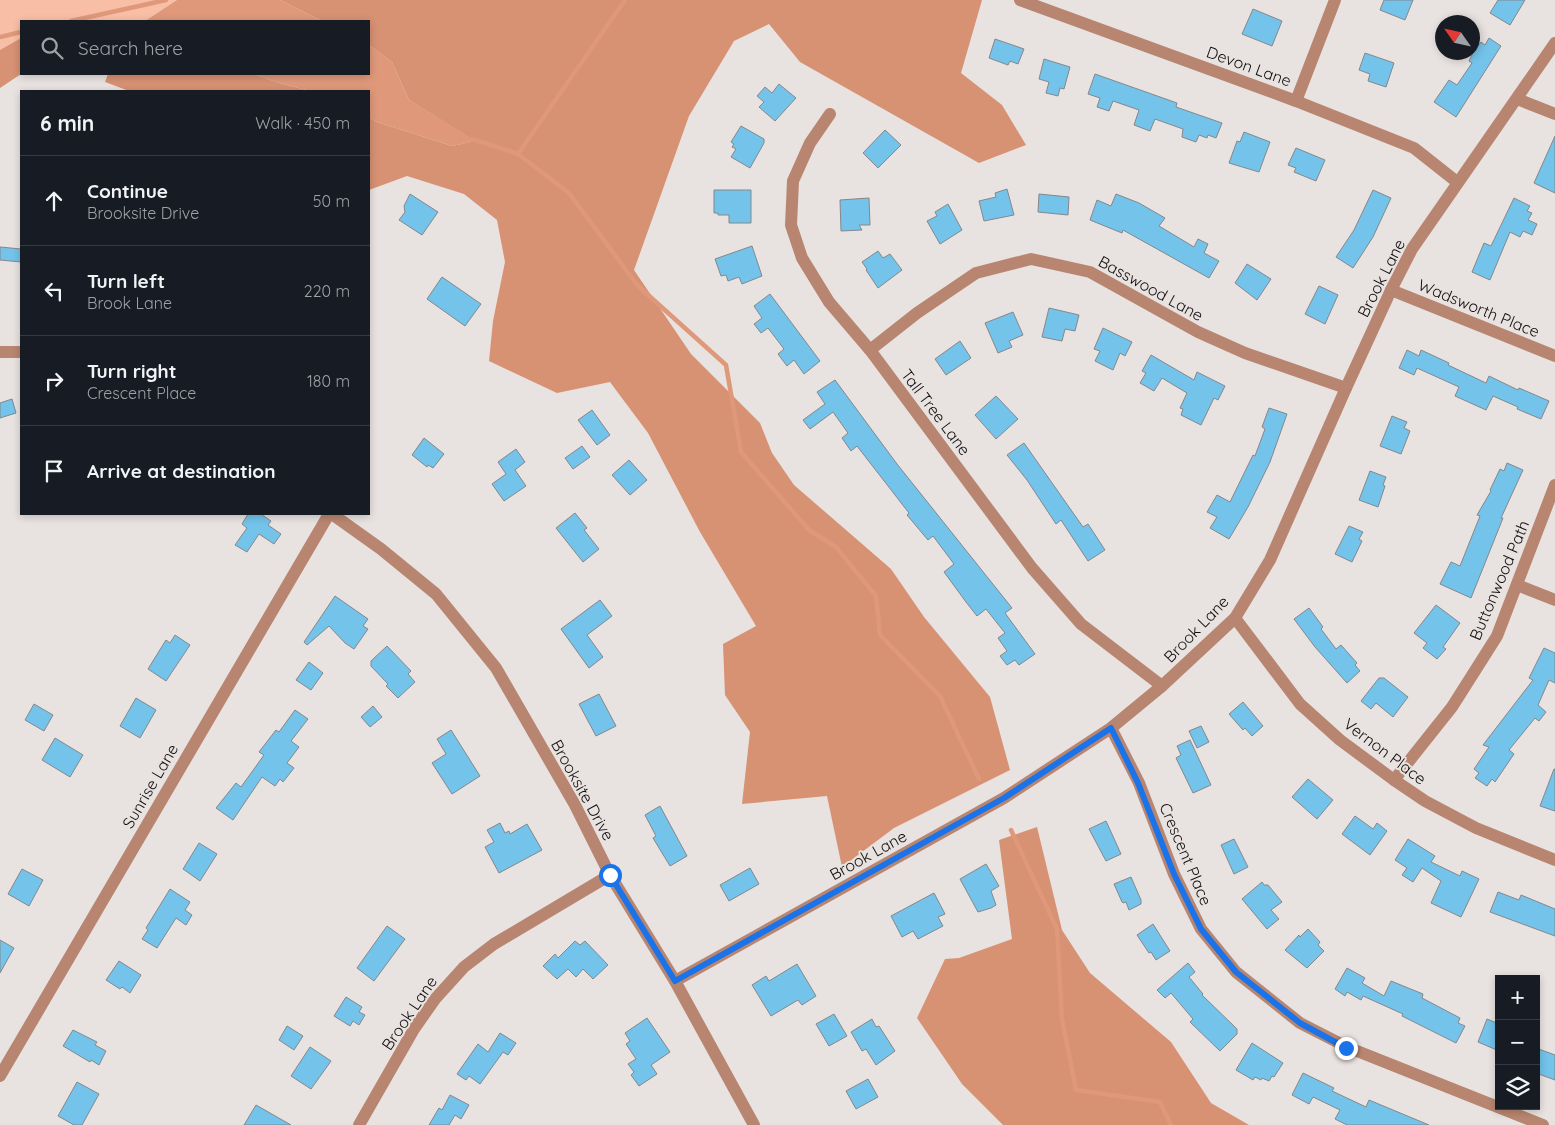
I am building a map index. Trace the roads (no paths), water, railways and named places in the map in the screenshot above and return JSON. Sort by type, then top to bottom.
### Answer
[{"type":"street","name":"Devon Lane","points":[[1020,0],[1296,101],[1414,148],[1457,182]]},
{"type":"street","points":[[1296,101],[1335,0]]},
{"type":"street","name":"Brook Lane","points":[[675,981],[1004,798],[1111,728],[1162,686],[1235,618],[1270,560],[1390,290],[1412,250],[1457,182],[1555,43]]},
{"type":"street","points":[[1517,99],[1555,114]]},
{"type":"street","name":"Tall Tree Lane","points":[[830,114],[810,143],[793,181],[791,224],[802,258],[825,294],[870,350],[1032,568],[1081,624],[1162,686]]},
{"type":"street","name":"Basswood Lane","points":[[870,350],[917,313],[976,273],[1031,259],[1090,272],[1198,332],[1245,353],[1346,388]]},
{"type":"street","name":"Wadsworth Place","points":[[1390,290],[1555,356]]},
{"type":"street","points":[[0,352],[20,352]]},
{"type":"street","name":"Buttonwood Path","points":[[1394,780],[1452,707],[1497,636],[1555,485]]},
{"type":"street","name":"Sunrise Lane","points":[[0,1076],[329,515]]},
{"type":"street","name":"Brooksite Drive","points":[[331,515],[381,549],[436,594],[496,668],[575,805],[610,875],[675,981],[754,1125]]},
{"type":"street","points":[[1517,585],[1555,600]]},
{"type":"street","name":"Vernon Place","points":[[1235,618],[1300,704],[1340,740],[1425,801],[1476,828],[1555,860]]},
{"type":"street","name":"Crescent Place","points":[[1111,728],[1138,783],[1174,874],[1201,929],[1236,972],[1300,1023],[1346,1048],[1543,1125]]},
{"type":"street","name":"Brook Lane","points":[[359,1125],[414,1029],[435,999],[464,966],[494,944],[610,875]]},
{"type":"waterway","points":[[76,20],[166,0]]},
{"type":"waterway","points":[[472,139],[518,154],[625,0]]},
{"type":"waterway","points":[[0,37],[20,32]]},
{"type":"waterway","points":[[518,154],[569,193],[637,285],[726,365],[741,452],[809,530],[836,547],[876,596],[880,635],[940,696],[979,779]]},
{"type":"waterway","points":[[1011,830],[1057,929],[1062,1019],[1076,1090],[1160,1102],[1171,1125]]}]
